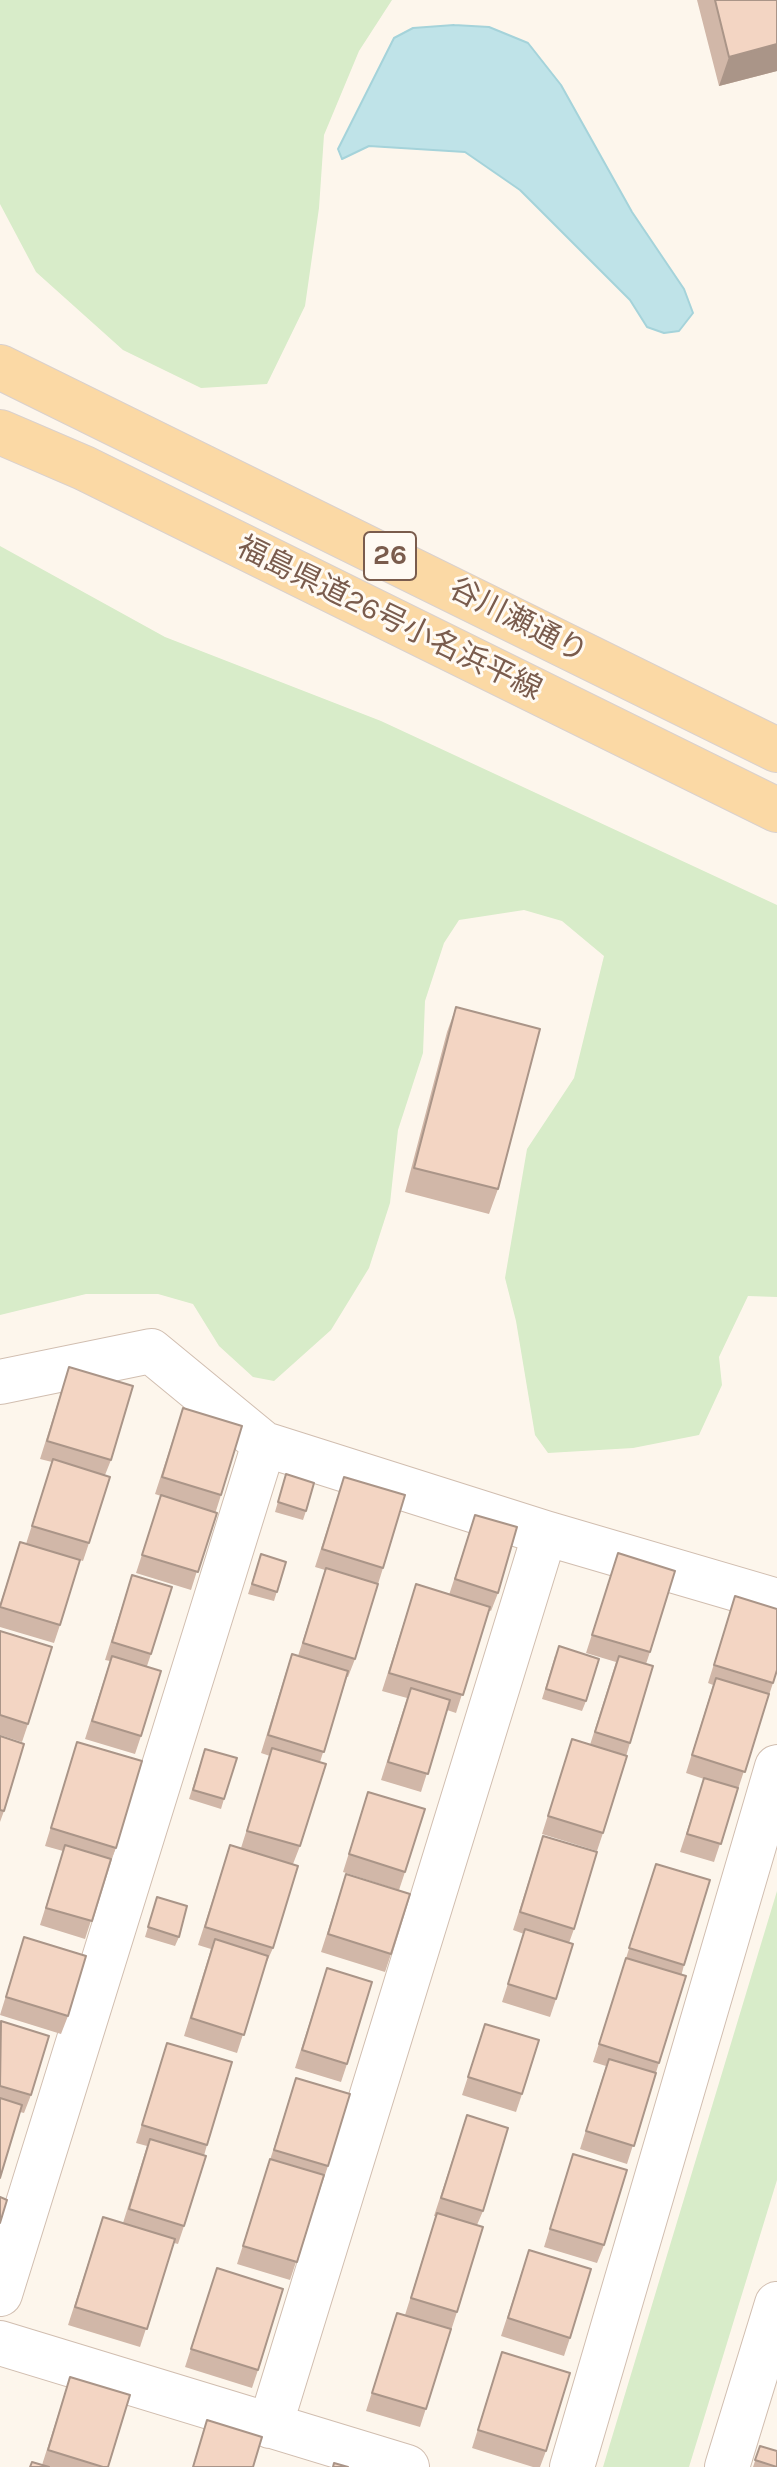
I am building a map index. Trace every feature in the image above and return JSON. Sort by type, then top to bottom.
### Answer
[{"type":"main road","name":"谷川瀬通り","points":[[0,367],[777,750]]},
{"type":"main road","name":"福島県道26号小名浜平線","points":[[0,432],[84,468],[777,810]]},
{"type":"street","points":[[0,1382],[151,1351],[264,1444],[545,1533],[777,1601]]},
{"type":"street","points":[[0,2294],[264,1444]]},
{"type":"street","points":[[270,2426],[545,1533]]},
{"type":"street","points":[[572,2467],[777,1767]]},
{"type":"street","points":[[727,2467],[777,2304]]},
{"type":"street","points":[[0,2343],[407,2467]]},
{"type":"green space","points":[[0,0],[392,0],[359,51],[324,135],[319,208],[305,306],[267,384],[201,388],[123,350],[36,272],[0,204]]},
{"type":"green space","points":[[0,546],[165,637],[381,721],[777,905],[777,1297],[748,1296],[719,1357],[722,1385],[699,1435],[633,1448],[548,1453],[535,1435],[516,1321],[505,1278],[527,1149],[574,1078],[604,956],[562,921],[524,910],[459,920],[444,943],[425,1001],[423,1053],[398,1130],[390,1203],[369,1268],[331,1330],[274,1381],[253,1377],[219,1346],[193,1304],[158,1294],[86,1294],[0,1315]]},
{"type":"green space","points":[[777,1891],[777,2180],[689,2467],[603,2467]]},
{"type":"water","points":[[454,25],[489,27],[528,43],[561,85],[632,212],[684,289],[693,313],[679,331],[664,333],[647,327],[630,300],[520,190],[465,152],[369,146],[342,159],[338,149],[394,38],[413,28]]},
{"type":"building","points":[[715,0],[777,0],[777,44],[729,57]]},
{"type":"building","points":[[456,1007],[540,1029],[498,1189],[414,1168]]},
{"type":"building","points":[[69,1367],[133,1386],[111,1460],[47,1441]]},
{"type":"building","points":[[183,1408],[242,1426],[221,1495],[162,1477]]},
{"type":"building","points":[[53,1459],[110,1477],[89,1543],[32,1526]]},
{"type":"building","points":[[286,1474],[314,1483],[306,1511],[278,1502]]},
{"type":"building","points":[[344,1477],[405,1495],[383,1568],[322,1549]]},
{"type":"building","points":[[161,1495],[217,1513],[198,1572],[142,1555]]},
{"type":"building","points":[[475,1515],[517,1527],[498,1593],[455,1579]]},
{"type":"building","points":[[20,1542],[80,1560],[60,1625],[0,1607]]},
{"type":"building","points":[[618,1553],[675,1571],[650,1652],[592,1635]]},
{"type":"building","points":[[261,1554],[286,1562],[277,1592],[252,1584]]},
{"type":"building","points":[[326,1568],[378,1584],[355,1659],[303,1643]]},
{"type":"building","points":[[132,1575],[172,1587],[151,1654],[112,1642]]},
{"type":"building","points":[[416,1584],[490,1607],[463,1695],[389,1673]]},
{"type":"building","points":[[735,1596],[777,1609],[777,1670],[773,1683],[714,1665]]},
{"type":"building","points":[[0,1631],[52,1647],[28,1724],[0,1715]]},
{"type":"building","points":[[559,1646],[599,1659],[586,1701],[546,1689]]},
{"type":"building","points":[[292,1654],[348,1671],[324,1752],[268,1735]]},
{"type":"building","points":[[112,1656],[161,1671],[141,1736],[92,1721]]},
{"type":"building","points":[[619,1656],[653,1666],[630,1743],[595,1732]]},
{"type":"building","points":[[716,1678],[769,1694],[745,1772],[692,1755]]},
{"type":"building","points":[[411,1688],[450,1700],[428,1774],[388,1762]]},
{"type":"building","points":[[0,1736],[24,1744],[4,1811],[0,1810]]},
{"type":"building","points":[[572,1739],[627,1756],[603,1833],[548,1816]]},
{"type":"building","points":[[77,1742],[142,1761],[116,1848],[51,1828]]},
{"type":"building","points":[[272,1748],[326,1764],[300,1846],[247,1831]]},
{"type":"building","points":[[205,1749],[237,1758],[224,1799],[193,1790]]},
{"type":"building","points":[[704,1778],[738,1788],[721,1844],[687,1834]]},
{"type":"building","points":[[368,1792],[425,1809],[405,1872],[349,1854]]},
{"type":"building","points":[[543,1836],[597,1852],[574,1929],[520,1912]]},
{"type":"building","points":[[65,1845],[111,1859],[92,1921],[46,1908]]},
{"type":"building","points":[[230,1845],[298,1866],[273,1948],[205,1927]]},
{"type":"building","points":[[656,1864],[710,1880],[684,1965],[629,1948]]},
{"type":"building","points":[[346,1874],[410,1894],[391,1954],[328,1934]]},
{"type":"building","points":[[157,1897],[187,1906],[179,1937],[148,1927]]},
{"type":"building","points":[[525,1929],[573,1944],[556,1999],[508,1984]]},
{"type":"building","points":[[24,1937],[86,1956],[68,2016],[6,1997]]},
{"type":"building","points":[[215,1939],[268,1956],[244,2035],[191,2018]]},
{"type":"building","points":[[626,1958],[686,1976],[659,2063],[599,2044]]},
{"type":"building","points":[[327,1968],[372,1982],[347,2064],[302,2050]]},
{"type":"building","points":[[1,2021],[49,2036],[31,2095],[0,2086]]},
{"type":"building","points":[[485,2024],[539,2040],[522,2094],[468,2077]]},
{"type":"building","points":[[167,2043],[232,2062],[207,2145],[142,2125]]},
{"type":"building","points":[[609,2059],[656,2073],[634,2146],[586,2131]]},
{"type":"building","points":[[296,2078],[350,2094],[328,2166],[274,2150]]},
{"type":"building","points":[[0,2098],[22,2105],[0,2178]]},
{"type":"building","points":[[467,2115],[508,2128],[483,2211],[441,2198]]},
{"type":"building","points":[[150,2139],[206,2156],[184,2226],[129,2209]]},
{"type":"building","points":[[573,2154],[627,2170],[604,2245],[550,2229]]},
{"type":"building","points":[[270,2159],[324,2175],[297,2262],[243,2246]]},
{"type":"building","points":[[0,2197],[7,2200],[0,2223]]},
{"type":"building","points":[[437,2213],[483,2227],[457,2312],[411,2298]]},
{"type":"building","points":[[103,2217],[175,2239],[147,2329],[75,2307]]},
{"type":"building","points":[[529,2250],[591,2269],[570,2338],[508,2318]]},
{"type":"building","points":[[217,2268],[283,2289],[258,2370],[191,2349]]},
{"type":"building","points":[[397,2313],[451,2329],[426,2409],[372,2393]]},
{"type":"building","points":[[502,2352],[570,2373],[546,2451],[478,2430]]},
{"type":"building","points":[[70,2377],[130,2395],[108,2467],[48,2450]]},
{"type":"building","points":[[207,2420],[262,2437],[253,2467],[193,2467]]},
{"type":"building","points":[[760,2446],[777,2451],[777,2467],[755,2460]]},
{"type":"building","points":[[32,2462],[49,2467],[30,2467]]}]
